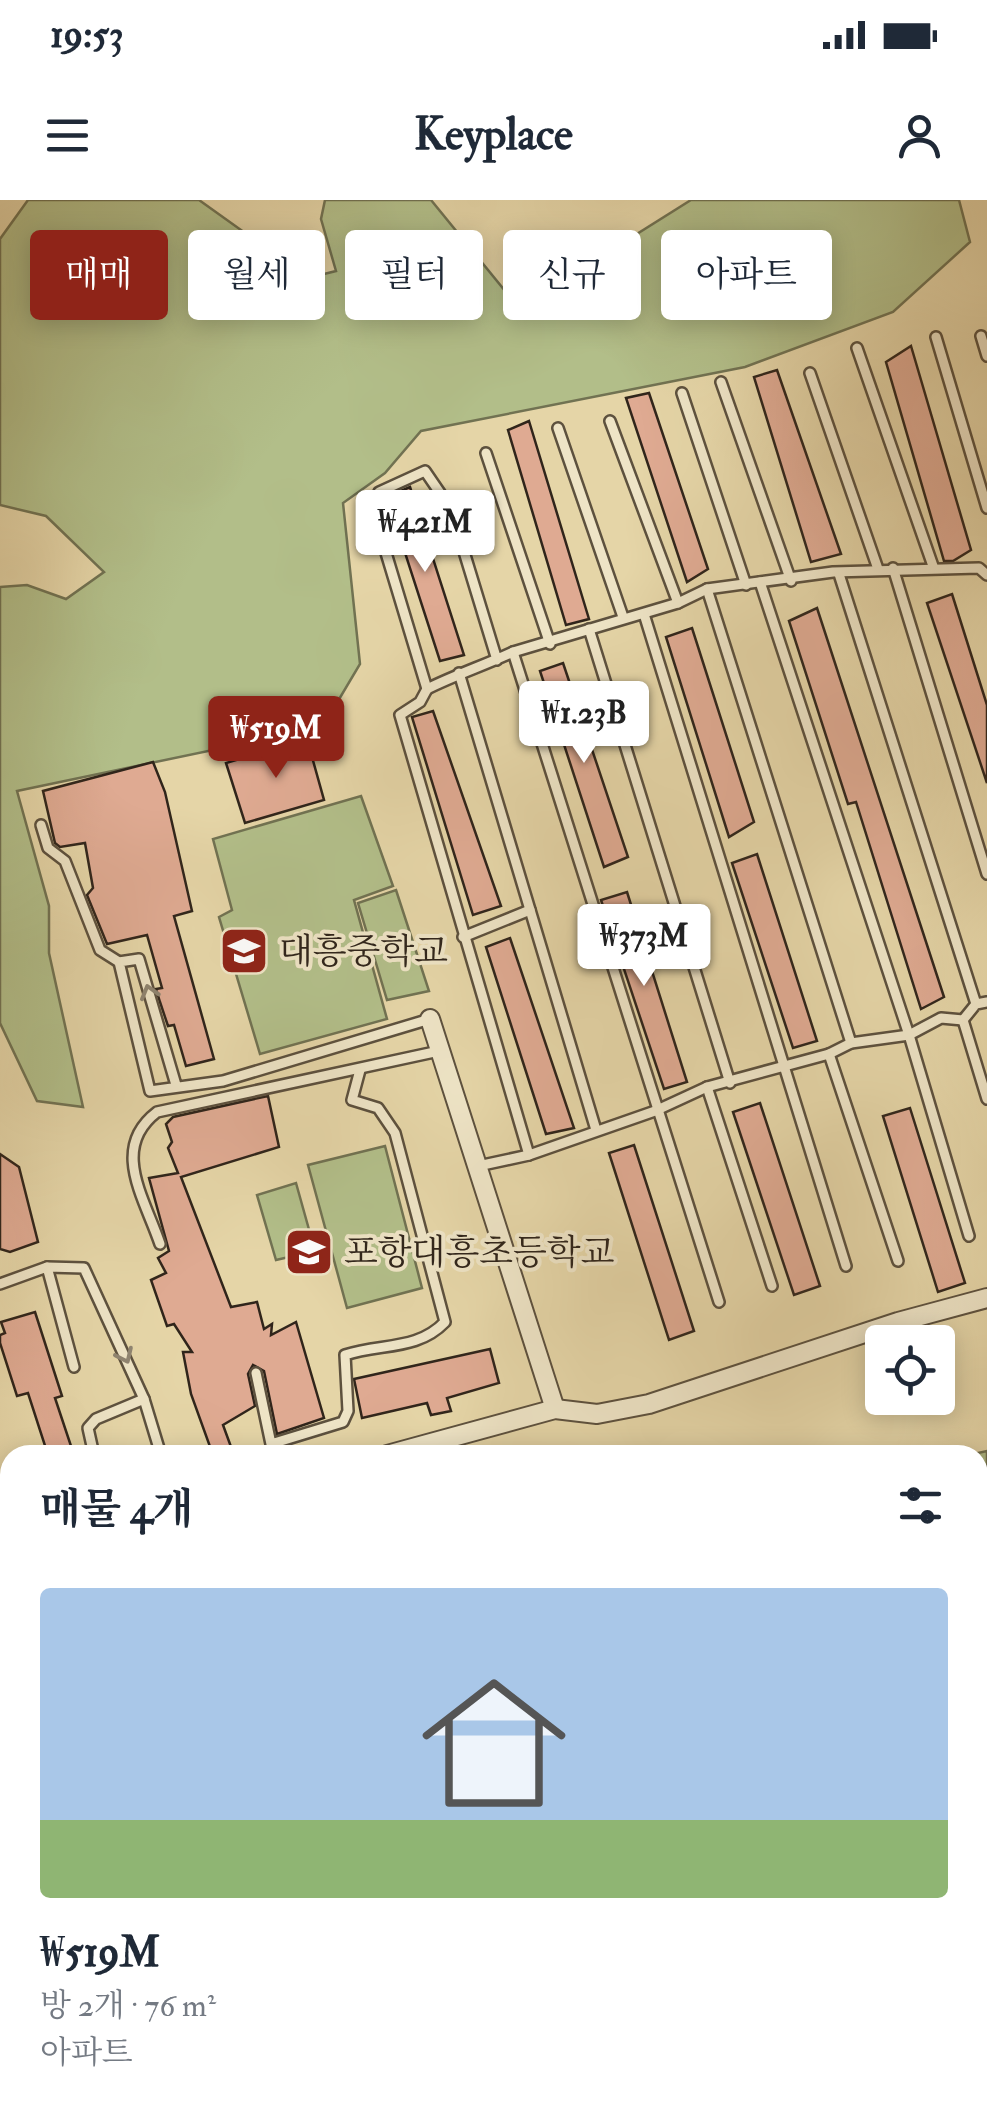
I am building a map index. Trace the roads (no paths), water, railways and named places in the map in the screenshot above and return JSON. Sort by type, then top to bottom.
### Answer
[{"type":"street","points":[[430,1020],[555,1410]]},
{"type":"street","points":[[424,1445],[555,1410],[597,1414],[648,1404],[898,1322],[987,1298]]},
{"type":"lane","points":[[981,336],[987,356]]},
{"type":"lane","points":[[936,338],[987,508]]},
{"type":"lane","points":[[857,348],[933,566]]},
{"type":"lane","points":[[810,373],[878,569]]},
{"type":"lane","points":[[721,382],[791,581]]},
{"type":"lane","points":[[682,393],[746,585]]},
{"type":"lane","points":[[610,422],[678,604]]},
{"type":"lane","points":[[558,428],[623,616]]},
{"type":"lane","points":[[486,453],[550,644]]},
{"type":"lane","points":[[427,689],[378,523],[379,492],[425,471],[451,509],[497,660]]},
{"type":"lane","points":[[529,1155],[400,715],[420,702],[427,689],[459,674],[623,616],[678,604],[707,588],[933,566],[978,568],[987,575]]},
{"type":"lane","points":[[893,568],[987,874]]},
{"type":"lane","points":[[478,1166],[529,1155],[655,1111],[707,1087],[830,1054],[851,1043],[909,1035],[941,1018],[963,1020],[982,1003],[838,574]]},
{"type":"lane","points":[[760,582],[909,1035],[969,1236]]},
{"type":"lane","points":[[707,588],[851,1043]]},
{"type":"lane","points":[[644,614],[846,1266]]},
{"type":"lane","points":[[589,629],[730,1083]]},
{"type":"lane","points":[[513,652],[718,1302]]},
{"type":"lane","points":[[459,674],[596,1130]]},
{"type":"lane","points":[[41,825],[48,848],[64,861],[100,950],[120,962],[139,959],[176,1085]]},
{"type":"lane","points":[[463,937],[530,910]]},
{"type":"lane","points":[[120,962],[150,1091],[223,1081],[430,1020]]},
{"type":"lane","points":[[963,1020],[987,1099]]},
{"type":"lane","points":[[160,1244],[130,1154],[138,1126],[158,1112],[439,1051]]},
{"type":"lane","points":[[830,1054],[898,1261]]},
{"type":"lane","points":[[256,1373],[271,1444],[343,1422],[348,1411],[345,1355],[364,1349],[397,1348],[433,1334],[446,1322],[395,1133],[378,1108],[352,1100],[360,1070]]},
{"type":"lane","points":[[707,1087],[772,1286]]},
{"type":"lane","points":[[0,1284],[47,1267],[84,1268],[144,1399],[157,1445]]},
{"type":"lane","points":[[47,1267],[74,1367]]},
{"type":"lane","points":[[92,1445],[88,1428],[96,1419],[144,1399]]},
{"type":"place","name":"대흥중학교","points":[[244,951]]},
{"type":"place","name":"포항대흥초등학교","points":[[309,1252]]}]
